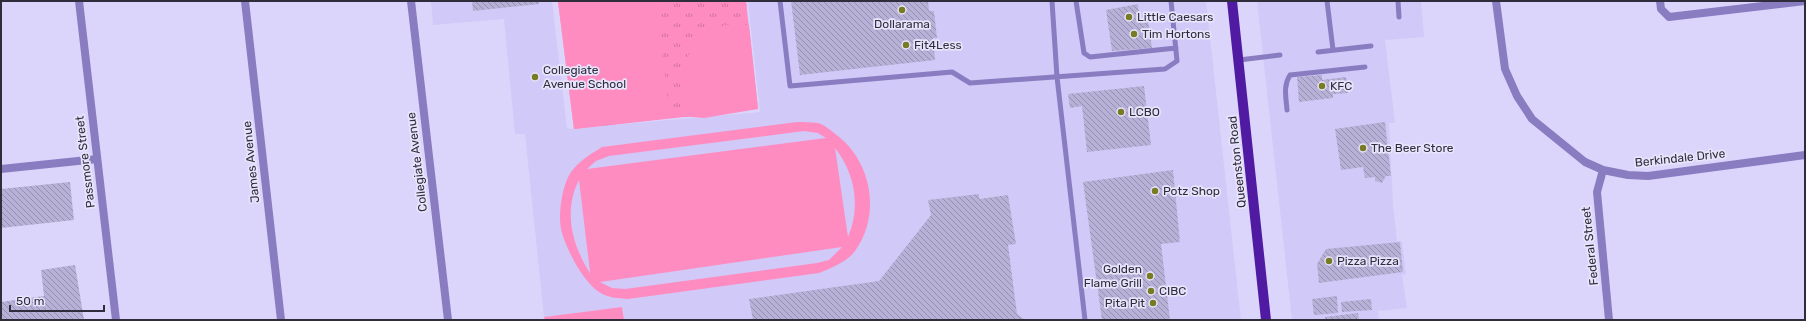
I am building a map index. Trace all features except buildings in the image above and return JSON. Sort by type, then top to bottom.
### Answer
[{"type":"main road","name":"Queenston Road","points":[[1232,1],[1266,320]]},
{"type":"street","name":"Passmore Street","points":[[79,1],[116,320]]},
{"type":"street","name":"James Avenue","points":[[245,1],[281,320]]},
{"type":"street","name":"Collegiate Avenue","points":[[411,1],[448,320]]},
{"type":"street","name":"Berkindale Drive","points":[[1496,1],[1505,69],[1517,96],[1532,119],[1585,162],[1603,170],[1628,176],[1648,176],[1805,155]]},
{"type":"street","points":[[1660,1],[1661,9],[1669,17],[1805,2]]},
{"type":"street","points":[[1,169],[97,159]]},
{"type":"street","name":"Federal Street","points":[[1603,170],[1596,192],[1609,320]]},
{"type":"lane","points":[[780,1],[790,86],[952,72],[970,83],[1165,70],[1177,61],[1171,1]]},
{"type":"lane","points":[[1052,1],[1057,77],[1085,320]]},
{"type":"lane","points":[[1076,1],[1081,46],[1084,53],[1090,57],[1176,48]]},
{"type":"lane","points":[[1327,1],[1333,50]]},
{"type":"lane","points":[[1398,1],[1400,16]]},
{"type":"lane","points":[[1318,52],[1371,46]]},
{"type":"lane","points":[[1238,60],[1280,55]]},
{"type":"lane","points":[[1288,110],[1285,88],[1286,81],[1290,75],[1365,67]]},
{"type":"shaded area","points":[[431,1],[552,1],[567,129],[760,112],[748,1],[1206,1],[1241,320],[624,320],[622,307],[544,317],[525,134],[515,134],[504,19],[433,25]]},
{"type":"shaded area","points":[[1257,1],[1421,1],[1424,37],[1385,40],[1395,123],[1389,123],[1393,205],[1397,241],[1402,241],[1406,274],[1402,275],[1407,308],[1378,311],[1379,320],[1292,320]]},
{"type":"green space","points":[[558,1],[746,1],[758,109],[574,129]]},
{"type":"green space","points":[[558,1],[656,1],[670,118],[574,129]]},
{"type":"green space","points":[[726,25],[749,25],[758,109],[704,118],[681,116],[680,81],[688,56],[700,33]]},
{"type":"green space","points":[[797,122],[818,123],[838,136],[850,147],[859,160],[869,190],[870,206],[868,222],[863,237],[852,255],[819,273],[628,299],[609,297],[593,287],[581,272],[566,245],[560,223],[563,192],[571,172],[585,158],[602,147]],"holes":[[[804,131],[818,133],[826,138],[587,169],[596,161],[609,156]],[[835,148],[847,168],[854,191],[854,214],[848,237]],[[579,180],[590,273],[578,251],[574,239],[571,216],[571,204]],[[842,247],[829,260],[817,263],[625,289],[612,288],[600,282]]]},
{"type":"green space","points":[[622,307],[624,320],[545,320],[544,317]]},
{"type":"place","name":"Dollarama","points":[[902,10]]},
{"type":"place","name":"Little Caesars","points":[[1129,17]]},
{"type":"place","name":"Tim Hortons","points":[[1134,34]]},
{"type":"place","name":"Fit4Less","points":[[906,45]]},
{"type":"place","name":"Collegiate Avenue School","points":[[535,77]]},
{"type":"place","name":"KFC","points":[[1322,86]]},
{"type":"place","name":"LCBO","points":[[1121,112]]},
{"type":"place","name":"The Beer Store","points":[[1363,148]]},
{"type":"place","name":"Potz Shop","points":[[1155,191]]},
{"type":"place","name":"Pizza Pizza","points":[[1329,261]]},
{"type":"place","name":"Golden Flame Grill","points":[[1150,276]]},
{"type":"place","name":"CIBC","points":[[1151,291]]},
{"type":"place","name":"Pita Pit","points":[[1153,303]]}]
